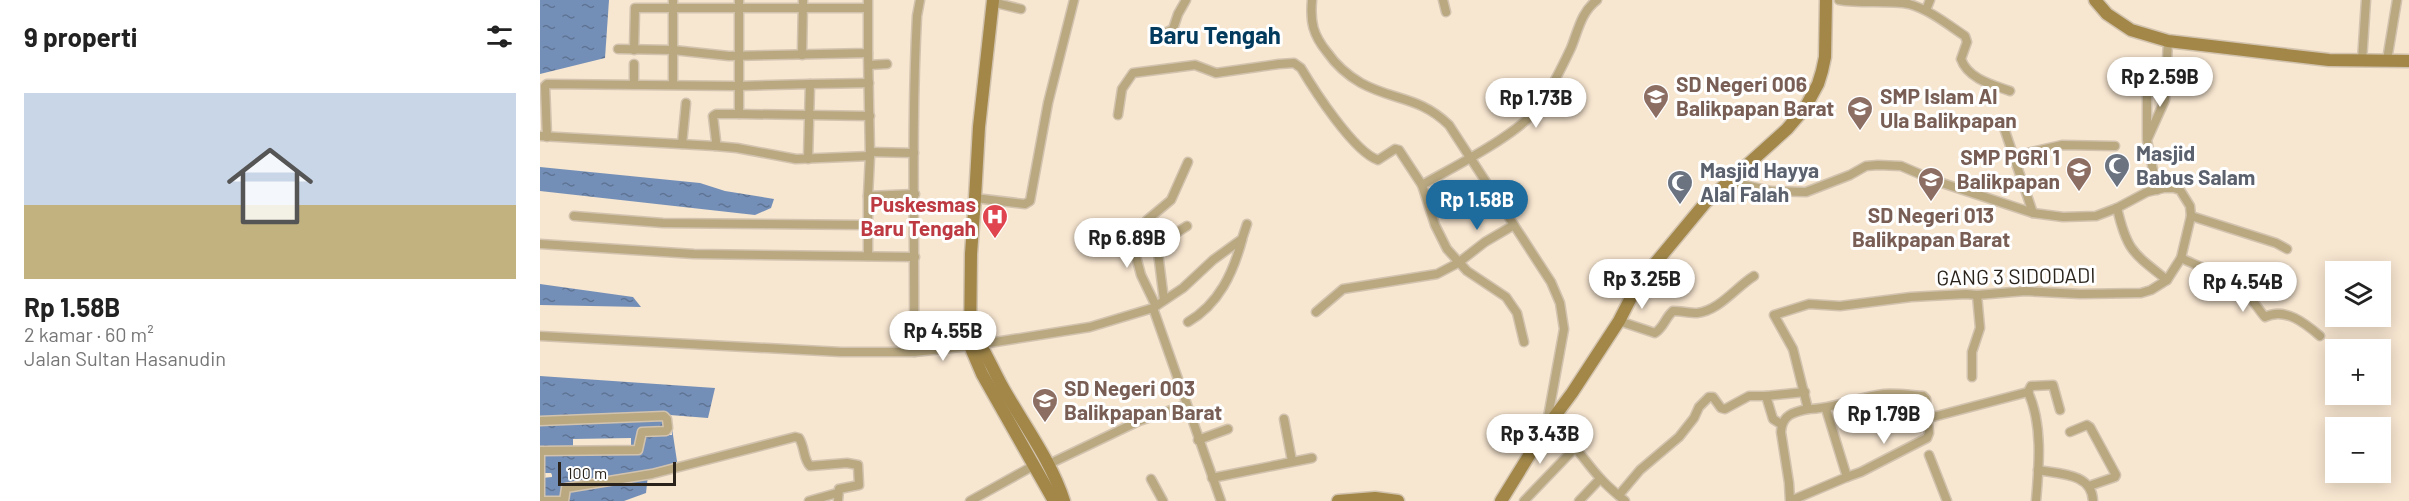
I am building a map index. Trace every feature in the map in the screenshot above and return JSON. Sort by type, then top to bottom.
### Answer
[{"type":"main road","points":[[1501,501],[1546,428],[1619,321],[1638,284],[1695,213],[1726,181],[1787,129],[1805,108],[1818,84],[1825,57],[1826,0]]},
{"type":"main road","points":[[2095,0],[2107,14],[2131,30],[2168,41],[2330,60],[2409,61]]},
{"type":"main road","points":[[992,1],[979,127],[970,329],[982,374],[1034,466],[1061,501]]},
{"type":"main road","points":[[976,345],[1047,465],[1061,501]]},
{"type":"main road","points":[[1338,501],[1375,498],[1398,501]]},
{"type":"street","points":[[914,352],[915,52],[920,0]]},
{"type":"street","points":[[975,198],[1025,204],[1030,201],[1051,93],[1074,0]]},
{"type":"street","points":[[1155,38],[1173,29],[1186,0]]},
{"type":"street","points":[[1312,0],[1310,14],[1315,34],[1344,72],[1363,84],[1421,104],[1436,112],[1449,125],[1551,282],[1560,303],[1564,329],[1546,428],[1560,433],[1576,447],[1600,479],[1622,498],[1640,470],[1670,446],[1683,432],[1706,399],[1713,397],[1721,408],[1725,409],[1749,396],[1805,392],[1808,409]]},
{"type":"street","points":[[1443,0],[1446,12]]},
{"type":"street","points":[[1422,185],[1471,158],[1532,115],[1541,105],[1587,9],[1597,0]]},
{"type":"street","points":[[1839,0],[1906,3],[1926,10],[1967,39],[1962,59],[1966,68],[1984,82],[2010,91]]},
{"type":"street","points":[[1926,10],[1930,0]]},
{"type":"street","points":[[2362,61],[2366,0]]},
{"type":"street","points":[[2387,60],[2397,0]]},
{"type":"street","points":[[992,1],[1021,9]]},
{"type":"street","points":[[673,4],[674,84]]},
{"type":"street","points":[[634,50],[634,9],[673,4],[867,4],[870,116],[868,256]]},
{"type":"street","points":[[739,4],[739,114]]},
{"type":"street","points":[[802,55],[803,4]]},
{"type":"street","points":[[2147,141],[2164,100],[2168,41]]},
{"type":"street","points":[[618,49],[673,50],[739,56],[868,53]]},
{"type":"street","points":[[1118,115],[1122,89],[1133,73],[1143,70],[1195,65],[1216,73],[1294,63],[1301,68],[1339,123],[1370,156],[1378,160],[1395,149],[1399,150],[1422,185],[1440,236],[1458,263],[1506,297],[1517,313],[1524,342]]},
{"type":"street","points":[[634,64],[634,84]]},
{"type":"street","points":[[868,65],[887,64]]},
{"type":"street","points":[[2147,76],[2147,141],[2157,190]]},
{"type":"street","points":[[869,83],[739,86],[547,84],[545,86],[544,137],[715,146],[796,159],[914,153]]},
{"type":"street","points":[[808,159],[810,84]]},
{"type":"street","points":[[682,144],[686,103]]},
{"type":"street","points":[[715,146],[713,116],[716,114],[870,116]]},
{"type":"street","points":[[2003,125],[2033,213]]},
{"type":"street","points":[[2014,156],[2062,145],[2115,146]]},
{"type":"street","points":[[1165,240],[1151,229],[1147,220],[1174,196],[1188,162]]},
{"type":"street","points":[[1726,181],[1771,190],[1806,192],[1851,175],[1866,166],[1901,166],[1936,181],[2033,213],[2063,217],[2096,216],[2118,208],[2147,192],[2174,188],[2185,195],[2191,216],[2181,258],[2167,280],[2131,249],[2125,238],[2118,208]]},
{"type":"street","points":[[868,196],[915,195]]},
{"type":"street","points":[[574,216],[663,223],[868,225]]},
{"type":"street","points":[[2191,216],[2276,243],[2288,249]]},
{"type":"street","points":[[1188,322],[1211,306],[1226,283],[1236,263],[1247,224]]},
{"type":"street","points":[[1316,312],[1343,289],[1428,277],[1458,263],[1485,242],[1514,225]]},
{"type":"street","points":[[1164,300],[1157,245],[1187,226]]},
{"type":"street","points":[[1140,238],[1134,243],[1134,247],[1141,275],[1154,307],[1185,405],[1221,501]]},
{"type":"street","points":[[540,336],[841,352],[914,352],[976,345],[1090,327],[1154,307],[1183,288],[1242,239]]},
{"type":"street","points":[[540,244],[694,254],[915,257]]},
{"type":"street","points":[[2181,258],[2226,279],[2246,293],[2253,305],[2265,317],[2273,313],[2293,317],[2307,324],[2320,336]]},
{"type":"street","points":[[1619,321],[1655,333],[1662,329],[1668,315],[1673,311],[1697,313],[1713,308],[1755,276]]},
{"type":"street","name":"GANG 3 SIDODADI","points":[[1805,392],[1793,350],[1774,315],[1809,304],[1840,306],[1911,297],[2025,291],[2080,294],[2141,293],[2167,280]]},
{"type":"street","points":[[1972,377],[1972,352],[1980,328],[1977,295]]},
{"type":"street","points":[[2028,392],[2031,386],[2053,385],[2060,410]]},
{"type":"street","points":[[1929,418],[2028,392]]},
{"type":"street","points":[[2028,392],[2033,402],[2037,430],[2036,501]]},
{"type":"street","points":[[1884,394],[1923,396],[1928,403],[1929,433],[1923,440],[1861,472],[1790,501],[1781,424],[1785,418],[1796,411],[1808,409],[1826,409],[1842,403],[1884,394]]},
{"type":"street","points":[[1766,396],[1773,419],[1781,424]]},
{"type":"street","points":[[1047,465],[1139,421],[1185,405]]},
{"type":"street","points":[[1826,409],[1846,477]]},
{"type":"street","points":[[540,421],[661,416],[666,417],[668,428],[666,431],[642,432],[638,450],[540,451]]},
{"type":"street","points":[[1284,419],[1292,461]]},
{"type":"street","points":[[2070,432],[2087,425],[2090,427],[2116,475],[2089,486]]},
{"type":"street","points":[[1198,440],[1228,429]]},
{"type":"street","points":[[540,456],[540,501],[564,501],[566,488],[652,474],[795,437],[799,438],[802,443],[807,463],[810,466],[847,463],[858,465],[859,485],[839,489],[838,497],[809,501]]},
{"type":"street","points":[[1524,501],[1576,447]]},
{"type":"street","points":[[1929,455],[1947,501]]},
{"type":"street","points":[[1212,478],[1312,458]]},
{"type":"street","points":[[970,501],[1034,466]]},
{"type":"street","points":[[2038,470],[2081,478],[2089,486],[2093,501]]},
{"type":"street","points":[[540,475],[550,475]]},
{"type":"street","points":[[1151,479],[1163,501]]},
{"type":"street","points":[[1579,501],[1600,479]]},
{"type":"water","points":[[540,0],[609,0],[605,58],[540,74]]},
{"type":"water","points":[[540,167],[700,183],[725,191],[774,199],[771,208],[755,215],[540,191]]},
{"type":"water","points":[[540,284],[633,297],[641,307],[540,305]]},
{"type":"water","points":[[540,376],[715,388],[708,418],[670,415],[678,468],[648,475],[646,493],[624,501],[540,501]]},
{"type":"pier","points":[[670,414],[672,435],[643,435],[643,451],[542,453],[542,473],[552,475],[552,477],[542,478],[543,499],[563,499],[567,489],[567,501],[540,501],[540,448],[573,447],[573,439],[631,438],[631,446],[638,446],[638,431],[665,430],[665,420],[540,418]]},
{"type":"place","name":"SD Negeri 006 Balikpapan Barat","points":[[1656,120]]},
{"type":"place","name":"SMP Islam Al Ula Balikpapan","points":[[1860,132]]},
{"type":"place","name":"Masjid Babus Salam","points":[[2117,189]]},
{"type":"place","name":"SMP PGRI 1 Balikpapan","points":[[2079,193]]},
{"type":"place","name":"SD Negeri 013 Balikpapan Barat","points":[[1931,203]]},
{"type":"place","name":"Masjid Hayya Alal Falah","points":[[1680,206]]},
{"type":"place","name":"Puskesmas Baru Tengah","points":[[995,240]]},
{"type":"place","name":"SD Negeri 003 Balikpapan Barat","points":[[1045,424]]},
{"type":"district","name":"Baru Tengah","points":[[1215,36]]}]
